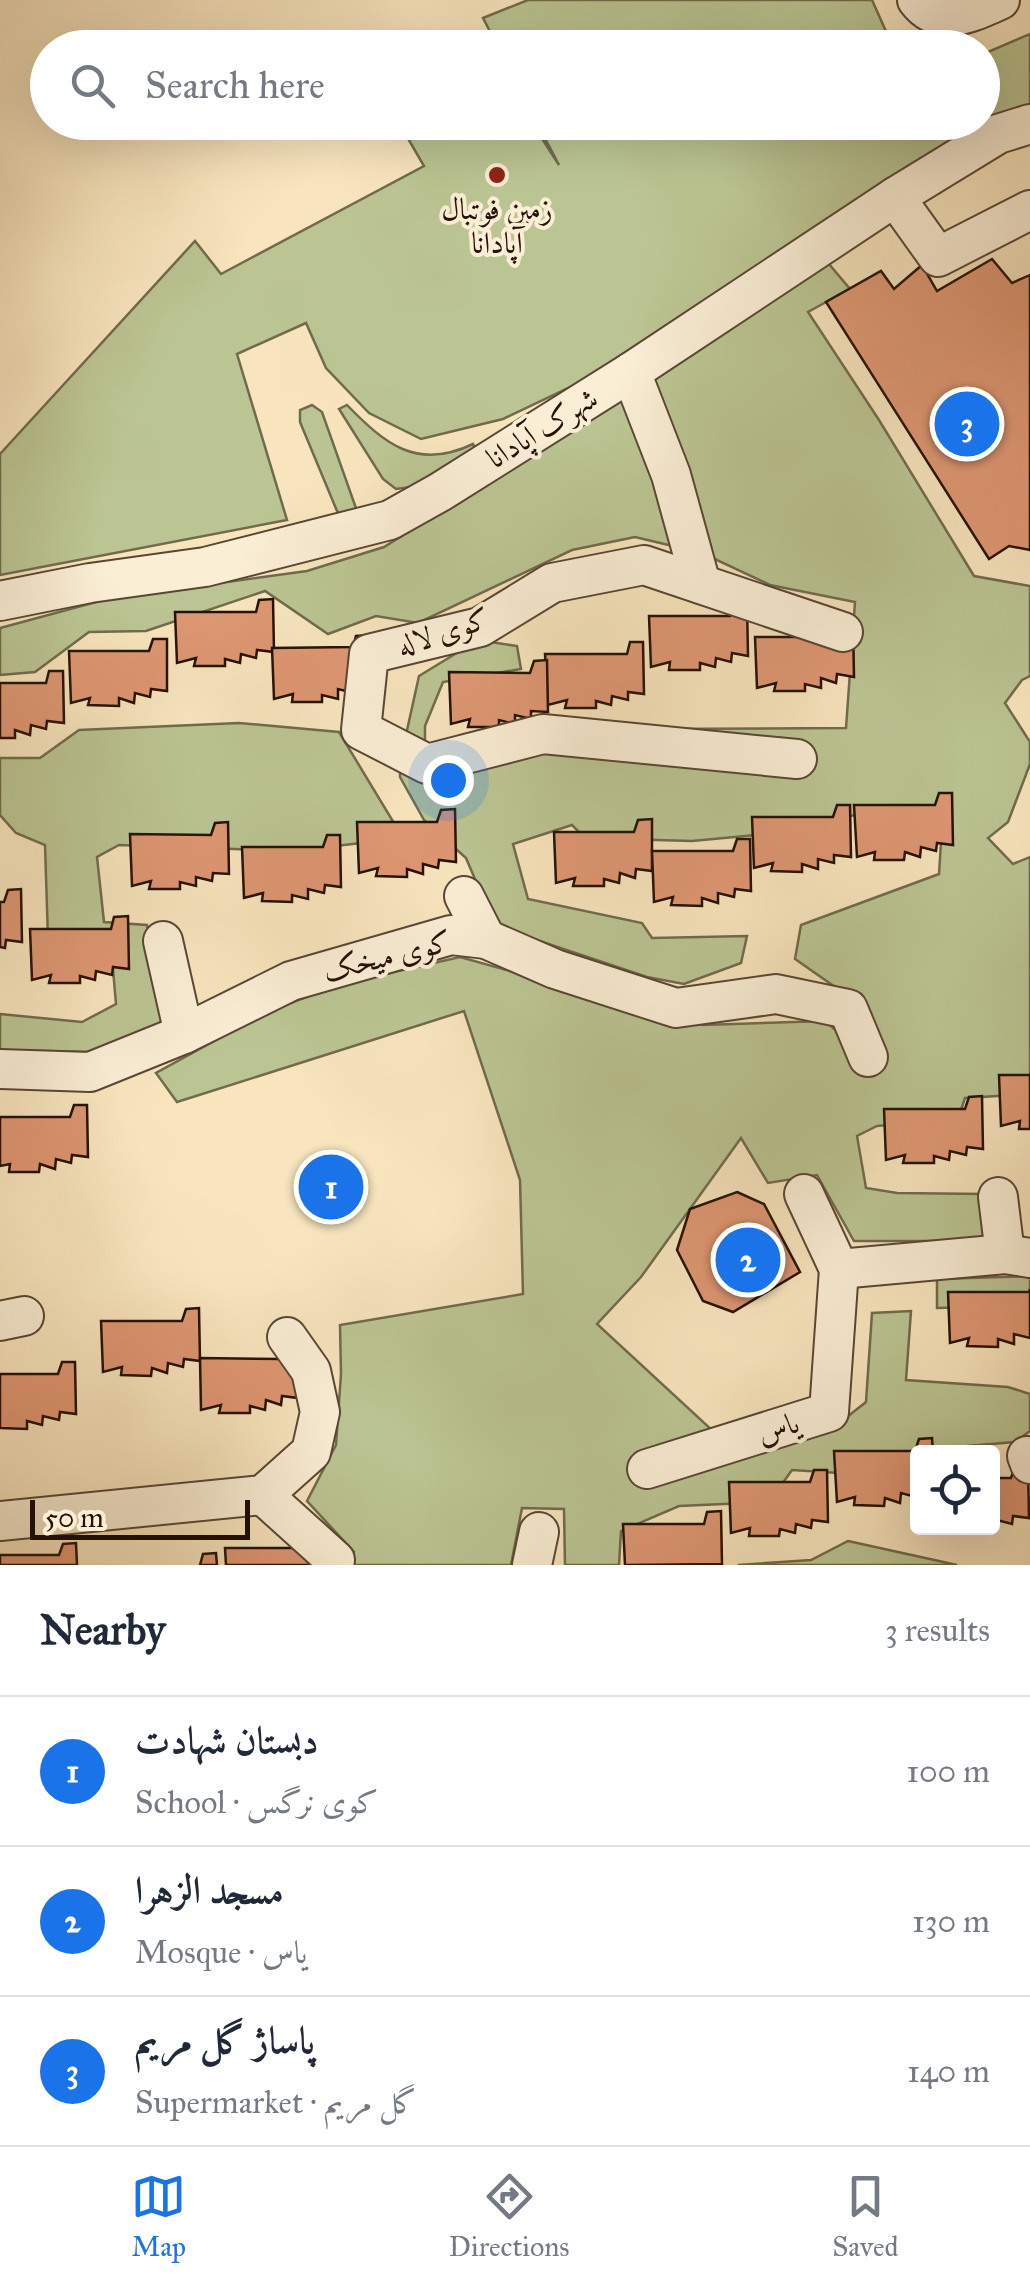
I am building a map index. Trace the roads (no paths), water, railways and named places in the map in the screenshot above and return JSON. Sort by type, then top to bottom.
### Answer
[{"type":"street","points":[[917,0],[925,9],[950,17],[1000,0]]},
{"type":"street","name":"شهرک آپادانا","points":[[1000,133],[1030,124]]},
{"type":"street","name":"شهرک آپادانا","points":[[0,602],[90,583],[205,567],[390,520],[632,372],[895,197],[988,140]]},
{"type":"street","points":[[895,197],[938,258],[1030,210]]},
{"type":"street","points":[[632,372],[671,475],[701,584]]},
{"type":"street","name":"کوی لاله","points":[[798,760],[543,734],[427,764],[361,730],[369,654],[480,627],[552,583],[644,565],[843,632]]},
{"type":"street","points":[[464,896],[486,940]]},
{"type":"street","name":"کوی میخک","points":[[0,1069],[90,1072],[184,1034],[291,982],[451,935],[486,940],[556,969],[676,1008],[776,994],[848,1009],[868,1056]]},
{"type":"street","points":[[163,942],[184,1034]]},
{"type":"street","name":"یاس","points":[[648,1470],[829,1412],[839,1269],[804,1194]]},
{"type":"street","points":[[839,1269],[1017,1256],[998,1198]]},
{"type":"street","points":[[0,1521],[263,1495],[311,1452],[320,1412],[312,1371],[287,1337]]},
{"type":"street","points":[[263,1495],[335,1560]]},
{"type":"place","name":"زمین فوتبال آپادانا","points":[[497,175]]},
{"type":"place","name":"پاساژ گل مریم","points":[[967,424]]},
{"type":"place","name":"دبستان شهادت","points":[[331,1187]]},
{"type":"place","name":"مسجد الزهرا","points":[[748,1260]]}]
